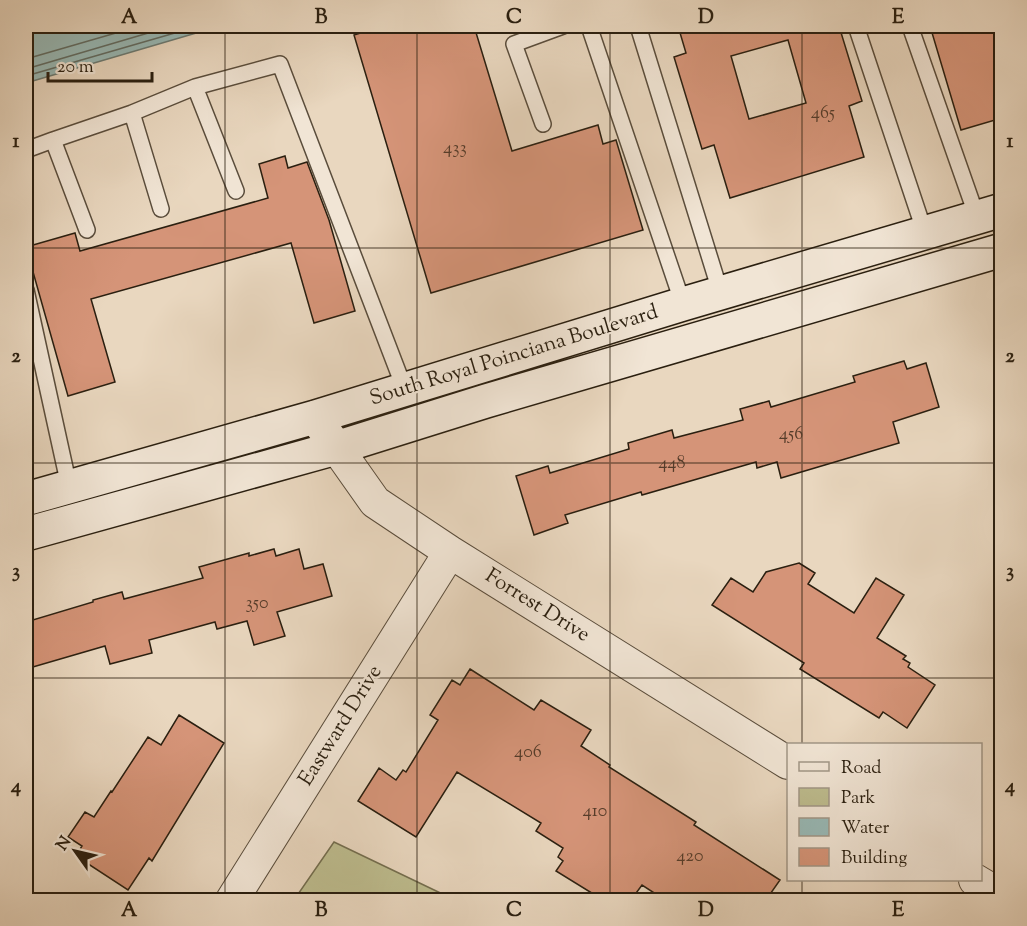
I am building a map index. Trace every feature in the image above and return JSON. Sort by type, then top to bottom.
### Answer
[{"type":"street","name":"South Royal Poinciana Boulevard","points":[[27,492],[69,486],[315,417],[683,304],[989,214]]},
{"type":"street","name":"South Royal Poinciana Boulevard","points":[[26,534],[336,448],[497,398],[1002,250]]},
{"type":"street","name":"Forrest Drive","points":[[315,417],[375,502],[450,552],[787,762]]},
{"type":"street","name":"Eastward Drive","points":[[232,900],[450,552]]},
{"type":"street","points":[[978,881],[1002,896]]},
{"type":"lane","points":[[543,124],[514,44],[563,26]]},
{"type":"lane","points":[[589,26],[683,304]]},
{"type":"lane","points":[[638,26],[721,294]]},
{"type":"lane","points":[[856,26],[925,232]]},
{"type":"lane","points":[[910,26],[989,214]]},
{"type":"lane","points":[[26,150],[132,113],[195,87],[280,64],[405,390]]},
{"type":"lane","points":[[195,87],[236,191]]},
{"type":"lane","points":[[132,113],[161,209]]},
{"type":"lane","points":[[53,140],[87,230]]},
{"type":"lane","points":[[26,290],[69,486]]},
{"type":"green space","points":[[334,842],[455,900],[294,900]]},
{"type":"water","points":[[26,26],[220,26],[26,83]]},
{"type":"building","points":[[383,26],[474,26],[512,151],[598,125],[603,144],[616,140],[643,230],[431,293],[354,35]]},
{"type":"building","points":[[678,26],[839,26],[862,101],[849,106],[864,157],[730,198],[714,145],[702,149],[674,57],[686,53]],"holes":[[[788,40],[806,103],[749,119],[731,56]]]},
{"type":"building","points":[[930,26],[1002,26],[1002,118],[961,130]]},
{"type":"building","points":[[285,156],[288,168],[307,162],[329,220],[355,311],[314,323],[291,243],[91,299],[115,382],[68,396],[26,247],[75,233],[80,251],[268,198],[259,164]]},
{"type":"building","points":[[904,361],[907,369],[926,363],[939,407],[893,422],[899,443],[781,478],[777,462],[757,468],[756,462],[642,495],[641,492],[565,515],[568,523],[534,535],[516,476],[548,466],[550,473],[629,449],[628,443],[672,430],[674,438],[743,420],[740,409],[769,401],[771,407],[855,382],[853,376]]},
{"type":"building","points":[[274,549],[276,556],[299,549],[304,569],[323,564],[332,596],[277,612],[285,636],[254,645],[247,621],[217,629],[215,622],[149,640],[152,653],[110,664],[105,646],[26,669],[26,622],[122,592],[124,599],[203,578],[199,567],[249,553],[249,556]]},
{"type":"building","points":[[799,563],[815,573],[808,584],[854,613],[876,578],[904,595],[877,638],[906,656],[903,659],[910,663],[908,667],[935,685],[907,728],[883,712],[879,718],[800,669],[804,663],[712,605],[731,578],[753,592],[766,572]]},
{"type":"building","points":[[470,669],[534,710],[541,700],[591,730],[581,746],[610,765],[609,767],[696,822],[694,825],[780,880],[766,900],[665,900],[642,885],[631,900],[603,900],[556,871],[563,861],[558,857],[563,848],[536,831],[541,823],[457,772],[416,837],[358,801],[379,768],[396,780],[403,770],[406,772],[438,720],[430,715],[452,680],[460,685]]},
{"type":"building","points":[[179,715],[224,743],[152,861],[149,858],[128,890],[76,856],[82,846],[68,837],[85,812],[94,817],[148,737],[161,745]]}]
